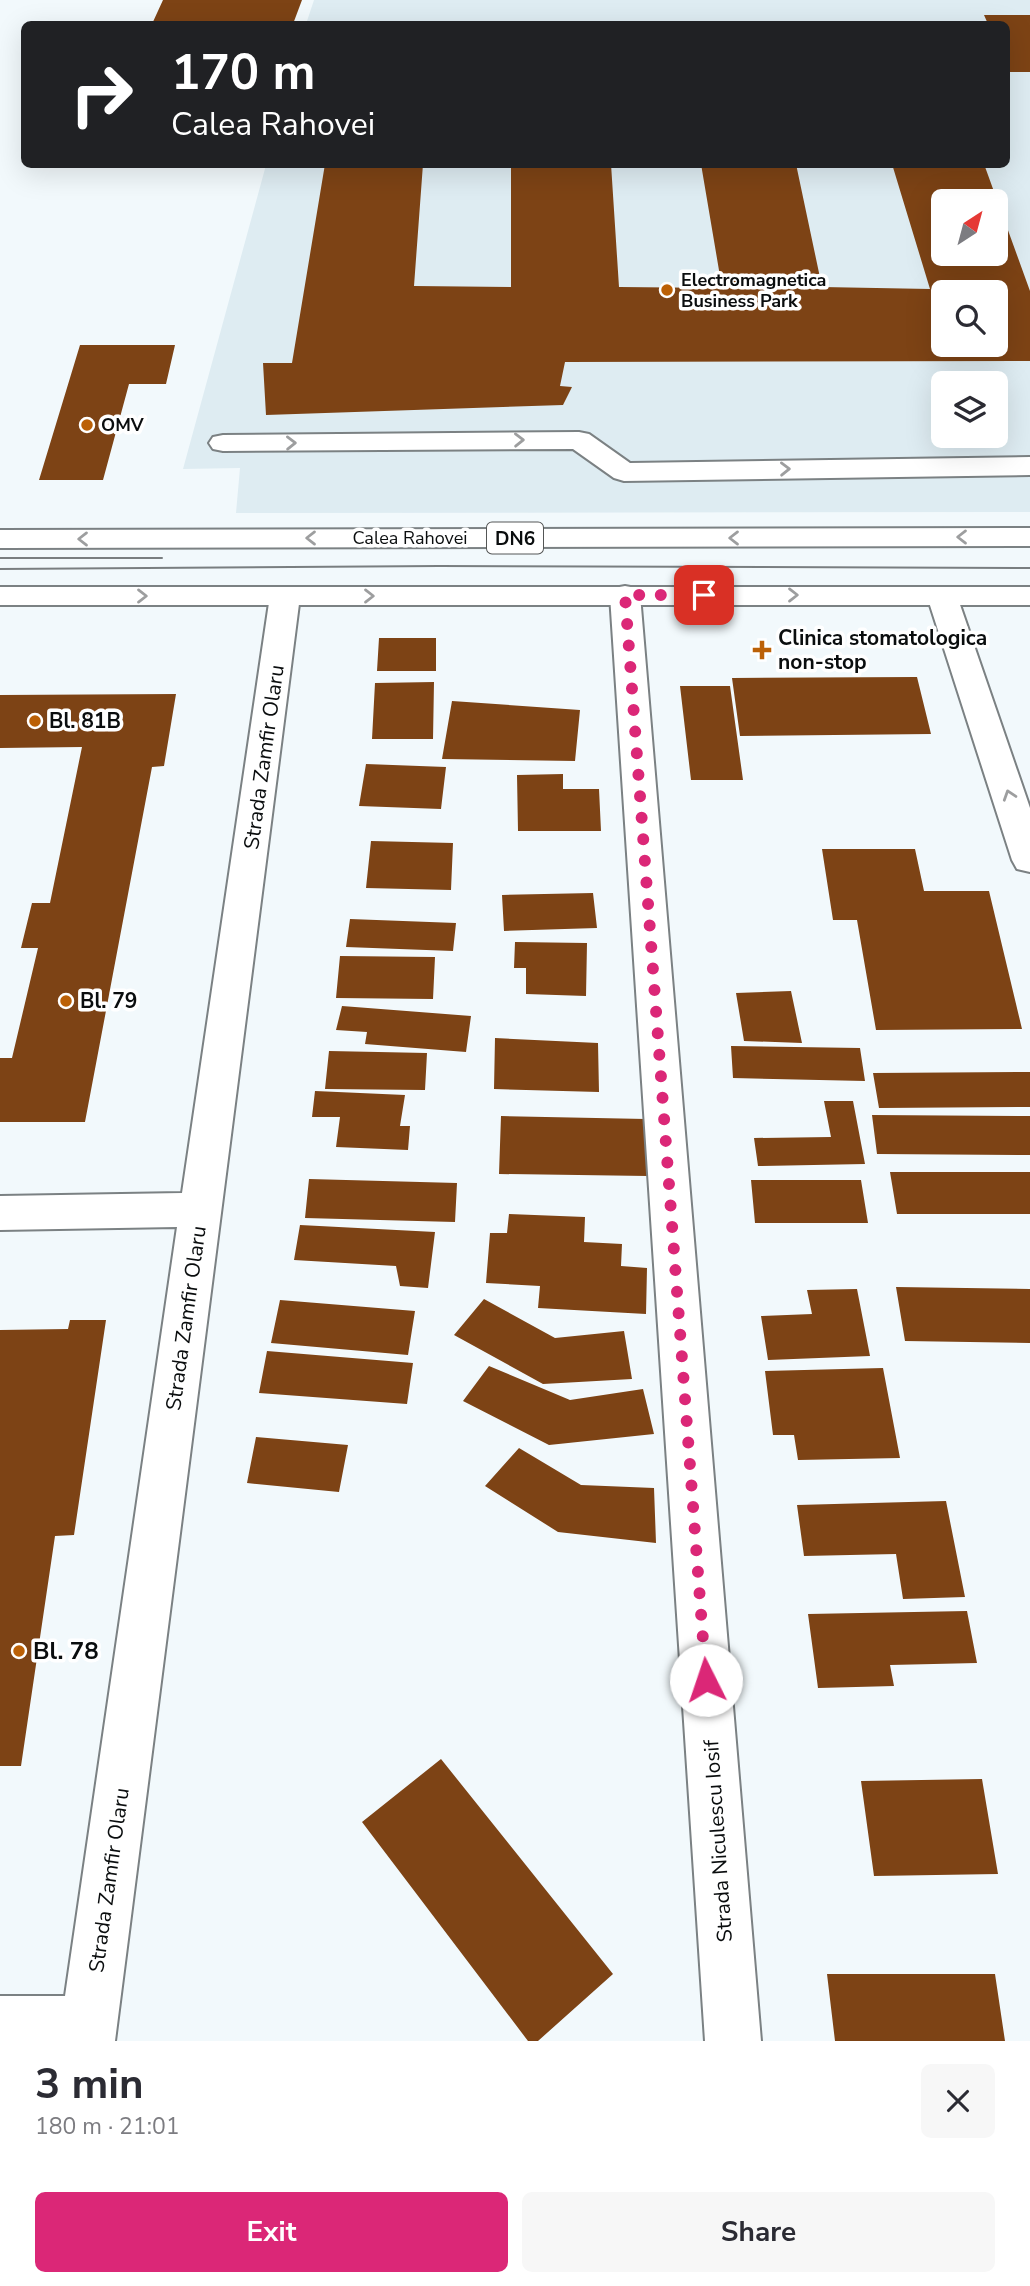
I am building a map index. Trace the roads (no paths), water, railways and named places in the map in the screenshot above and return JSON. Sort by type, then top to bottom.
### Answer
[{"type":"street","points":[[223,443],[579,440],[624,472],[1030,466]]},
{"type":"street","name":"Calea Rahovei","points":[[0,539],[1030,537]]},
{"type":"street","name":"Strada Niculescu Iosif","points":[[625,595],[733,2041]]},
{"type":"street","points":[[0,596],[1030,596]]},
{"type":"street","name":"Strada Zamfir Olaru","points":[[89,2032],[285,596]]},
{"type":"street","points":[[942,596],[1030,860]]},
{"type":"street","points":[[0,1213],[201,1210]]},
{"type":"street","points":[[0,2024],[89,2032]]},
{"type":"tram line","points":[[0,558],[162,558]]},
{"type":"tram line","points":[[0,569],[439,566],[1030,568]]},
{"type":"place","name":"Electromagnetica Business Park","points":[[667,290]]},
{"type":"place","name":"OMV","points":[[87,425]]},
{"type":"place","name":"Clinica stomatologica non-stop","points":[[762,650]]},
{"type":"place","name":"Bl. 81B","points":[[35,721]]},
{"type":"place","name":"Bl. 79","points":[[66,1001]]},
{"type":"place","name":"Bl. 78","points":[[19,1651]]}]
